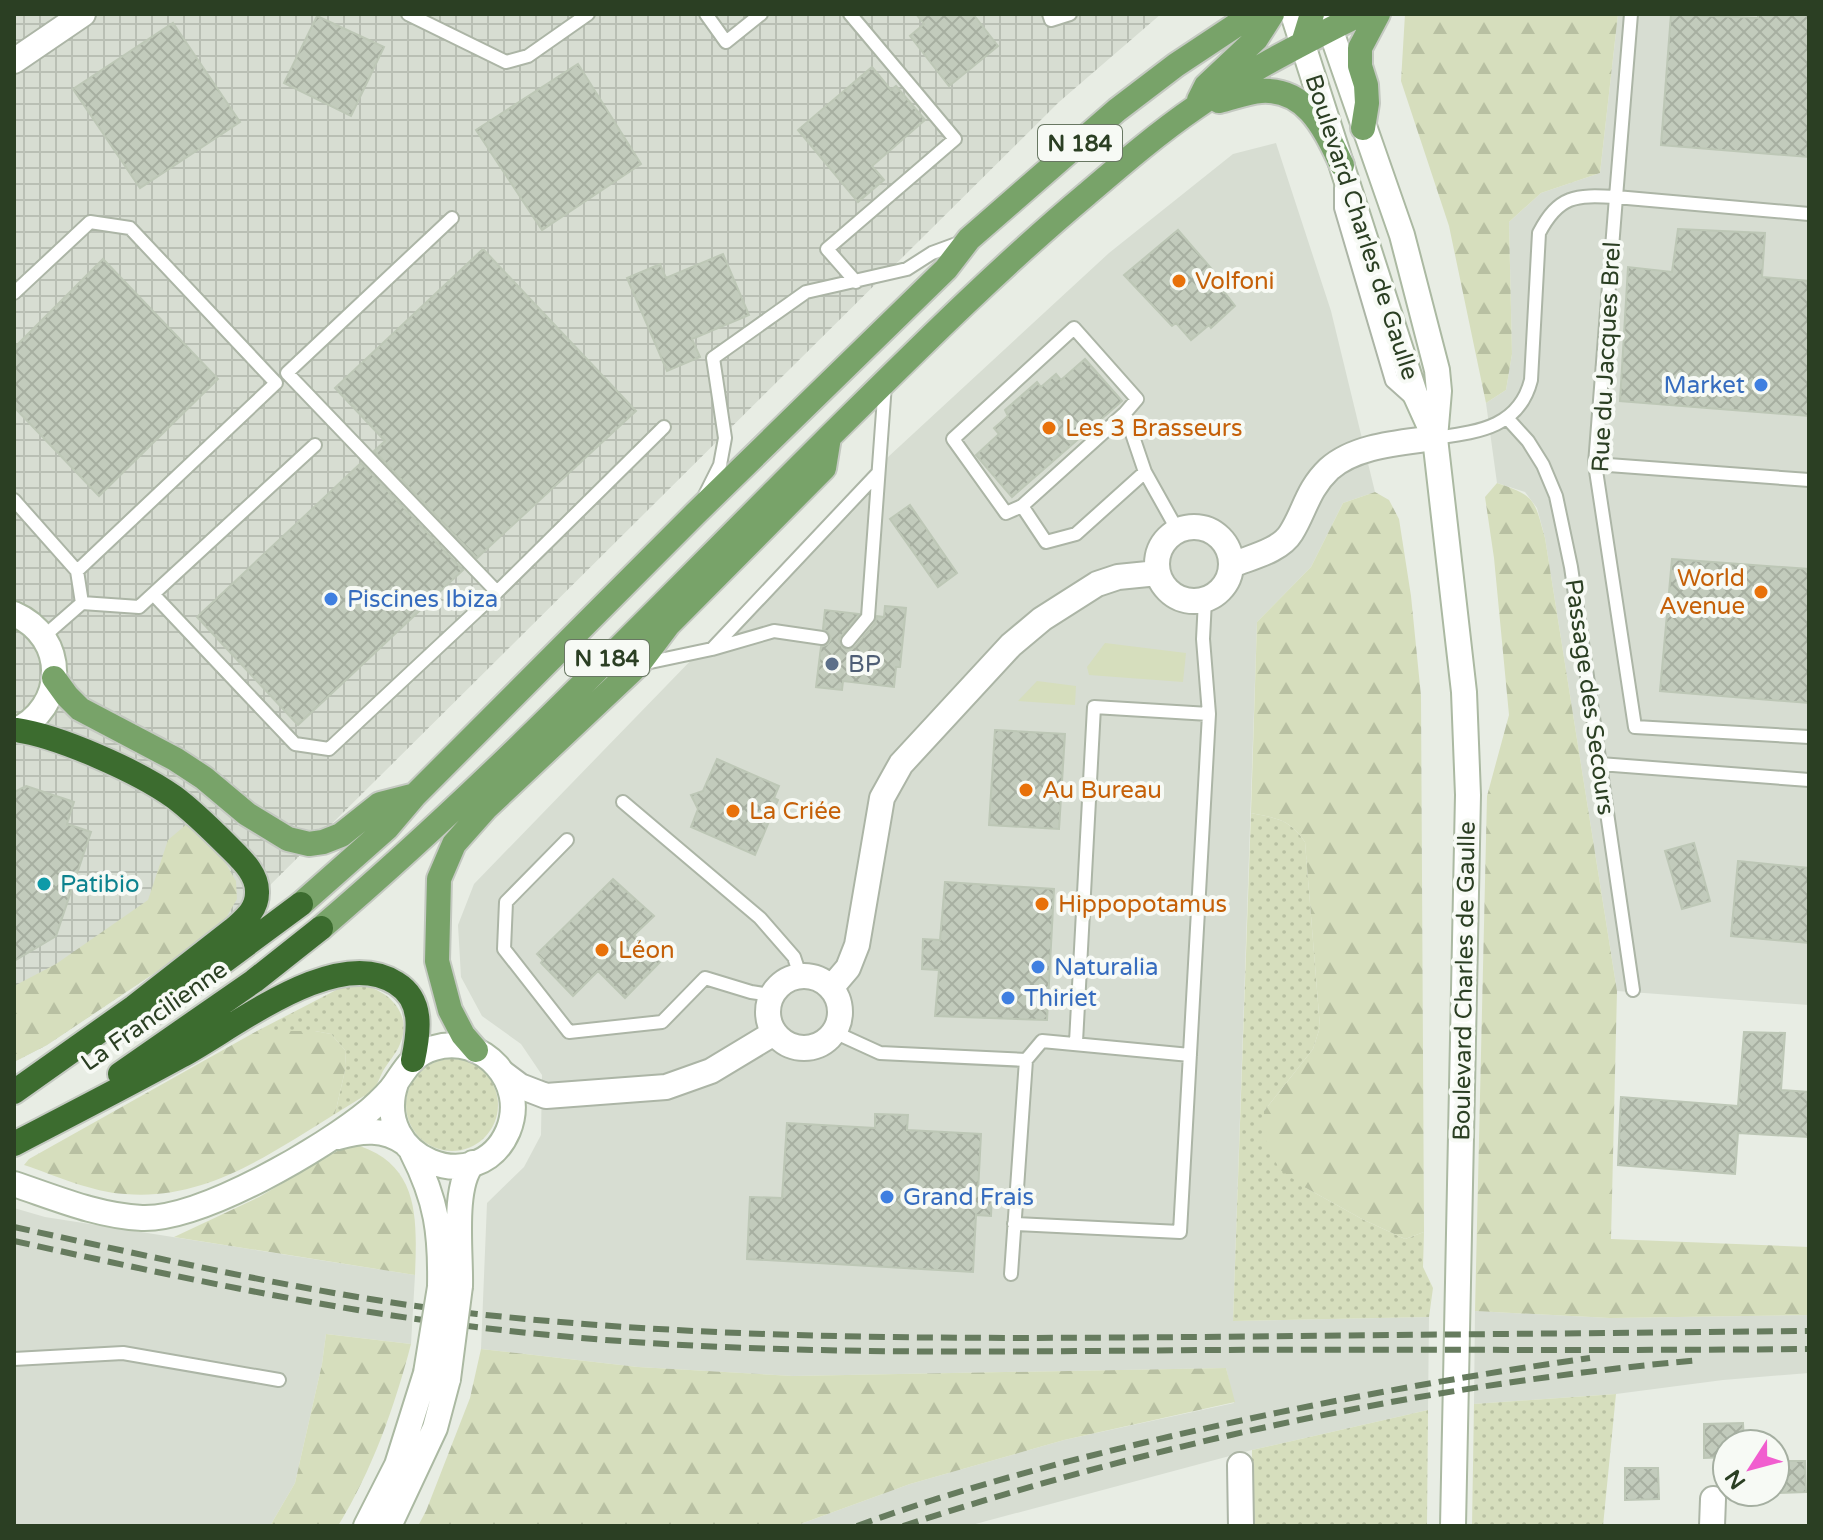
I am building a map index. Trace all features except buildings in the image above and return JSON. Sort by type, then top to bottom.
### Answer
[{"type":"highway","points":[[14,1093],[134,1007],[235,928],[249,915],[257,892],[251,873],[241,859],[174,797],[135,775],[63,743],[15,731]]},
{"type":"highway","name":"La Francilienne","points":[[14,1093],[157,1011],[301,904]]},
{"type":"highway","name":"La Francilienne","points":[[14,1143],[254,981],[321,928]]},
{"type":"highway","points":[[14,1143],[195,1049],[286,995],[346,972],[383,976],[408,993],[418,1017],[413,1060]]},
{"type":"main road","points":[[1196,53],[1230,14]]},
{"type":"main road","name":"N 184","points":[[301,904],[387,828],[415,795],[695,514],[946,269],[969,239],[1117,110],[1253,14]]},
{"type":"main road","name":"N 184","points":[[1197,106],[1206,86],[1256,39],[1272,14]]},
{"type":"main road","name":"N 184","points":[[321,928],[405,857],[483,782],[886,380],[979,289],[1054,222],[1197,106],[1303,43],[1322,19],[1360,14]]},
{"type":"main road","points":[[1363,128],[1367,103],[1360,48],[1378,14]]},
{"type":"main road","name":"N 184","points":[[1197,106],[1259,91],[1275,91],[1291,96],[1309,107],[1325,130],[1342,165]]},
{"type":"main road","points":[[476,1050],[458,1026],[442,985],[436,940],[439,879],[454,844],[486,808],[638,665],[668,625],[824,468],[829,437]]},
{"type":"main road","points":[[54,678],[80,709],[175,759],[204,778],[247,814],[288,839],[309,844],[323,842],[341,835],[380,804],[415,795]]},
{"type":"street","points":[[14,61],[83,14]]},
{"type":"street","name":"Boulevard Charles de Gaulle","points":[[1293,14],[1420,406],[1435,438]]},
{"type":"street","name":"Boulevard Charles de Gaulle","points":[[1322,19],[1402,235],[1437,370],[1439,391],[1435,438],[1464,692],[1468,795],[1453,1526]]},
{"type":"street","points":[[1232,565],[1277,547],[1291,534],[1305,501],[1330,468],[1356,454],[1381,446],[1435,438]]},
{"type":"street","points":[[1190,527],[1203,528],[1224,541],[1232,565],[1224,587],[1205,600],[1181,599],[1171,593],[1158,573],[1160,549],[1167,538],[1190,527]]},
{"type":"street","points":[[831,988],[848,968],[857,945],[882,798],[901,764],[1011,645],[1042,619],[1097,584],[1118,577],[1158,573]]},
{"type":"street","points":[[14,614],[33,625],[43,637],[53,658],[54,678],[43,710],[15,731]]},
{"type":"street","points":[[812,976],[831,988],[838,998],[839,1021],[826,1041],[804,1049],[792,1047],[774,1033],[767,1014],[771,995],[788,978],[812,976]]},
{"type":"street","points":[[14,1184],[89,1210],[119,1216],[147,1218],[172,1214],[205,1205],[244,1187],[332,1139],[372,1108],[413,1060],[425,1051],[447,1045],[476,1050],[504,1074],[533,1092],[553,1096],[666,1087],[711,1071],[774,1033]]},
{"type":"street","points":[[504,1074],[513,1102],[510,1125]]},
{"type":"street","points":[[396,1083],[392,1113],[399,1134],[422,1170],[437,1216],[450,1286]]},
{"type":"street","points":[[332,1139],[351,1133],[377,1131],[392,1135],[439,1165],[454,1167],[473,1163],[494,1150],[510,1125],[529,1109],[553,1096]]},
{"type":"street","points":[[389,1526],[435,1428],[437,1376],[461,1196],[464,1176],[473,1163]]},
{"type":"street","points":[[366,1526],[437,1376]]},
{"type":"street","points":[[1240,1465],[1241,1526]]},
{"type":"lane","points":[[408,14],[506,62],[528,56],[588,14]]},
{"type":"lane","points":[[706,14],[726,42],[761,14]]},
{"type":"lane","points":[[850,14],[955,139],[827,249],[856,282]]},
{"type":"lane","points":[[1049,14],[1051,20],[1070,14]]},
{"type":"lane","name":"Rue du Jacques Brel","points":[[1631,14],[1595,464],[1635,727],[1809,737]]},
{"type":"lane","points":[[1435,438],[1471,433],[1508,419],[1528,394],[1539,233],[1560,203],[1586,195],[1809,214]]},
{"type":"lane","points":[[77,571],[452,218]]},
{"type":"lane","points":[[14,293],[90,222],[130,228],[276,383]]},
{"type":"lane","points":[[695,514],[720,465],[725,438],[713,358],[806,292],[907,269],[932,253],[969,239]]},
{"type":"lane","points":[[1074,328],[1137,399],[1022,506],[1006,513],[953,439],[1074,328]]},
{"type":"lane","points":[[287,373],[497,592]]},
{"type":"lane","points":[[848,641],[868,617],[886,380]]},
{"type":"lane","points":[[1125,413],[1145,472],[1178,531]]},
{"type":"lane","name":"Passage des Secours","points":[[1508,419],[1528,441],[1543,465],[1556,496],[1571,567],[1633,990]]},
{"type":"lane","points":[[153,594],[295,744],[329,749],[497,592],[664,427]]},
{"type":"lane","points":[[43,637],[82,603],[139,607],[315,445]]},
{"type":"lane","points":[[1595,464],[1809,480]]},
{"type":"lane","points":[[1022,506],[1046,542],[1076,534],[1145,472]]},
{"type":"lane","points":[[712,649],[878,473]]},
{"type":"lane","points":[[14,500],[77,571],[82,603]]},
{"type":"lane","points":[[1014,1224],[1180,1232],[1209,714],[1203,639],[1205,600]]},
{"type":"lane","points":[[638,665],[712,649],[774,631],[822,638]]},
{"type":"lane","points":[[1076,1042],[1094,707],[1209,714]]},
{"type":"lane","points":[[1600,764],[1809,780]]},
{"type":"lane","points":[[623,802],[760,918],[794,957],[800,975]]},
{"type":"lane","points":[[567,840],[506,902],[504,949],[569,1032],[662,1022],[705,978],[771,995]]},
{"type":"lane","points":[[834,1032],[880,1053],[1026,1060]]},
{"type":"lane","points":[[1011,1274],[1026,1060],[1042,1041],[1190,1055]]},
{"type":"lane","points":[[14,1359],[123,1353],[279,1380]]},
{"type":"shaded area","points":[[14,14],[1161,14],[1059,102],[239,916],[47,1045],[14,1062]]},
{"type":"shaded area","points":[[1618,14],[1809,14],[1809,1005],[1617,991],[1545,538],[1537,508],[1525,492],[1497,483],[1486,403],[1506,390],[1512,354],[1509,222],[1541,193],[1600,173]]},
{"type":"shaded area","points":[[1276,143],[1331,311],[1375,492],[1343,503],[1311,567],[1257,622],[1233,1321],[1429,1317],[1428,1410],[1252,1450],[968,1526],[795,1526],[910,1484],[1064,1440],[1234,1403],[1226,1368],[793,1376],[638,1367],[481,1349],[487,1203],[524,1167],[541,1135],[542,1075],[521,1044],[482,1016],[461,977],[458,925],[474,884],[888,457],[1109,253],[1233,154]]},
{"type":"shaded area","points":[[14,1208],[45,1217],[415,1275],[411,1344],[326,1334],[295,1483],[270,1526],[14,1526]]},
{"type":"shaded area","points":[[1475,1311],[1610,1318],[1809,1315],[1809,1373],[1616,1394],[1474,1404]]},
{"type":"green space","points":[[1405,14],[1618,14],[1600,173],[1541,193],[1509,222],[1512,354],[1506,390],[1486,403],[1449,226],[1401,81]]},
{"type":"green space","points":[[1497,483],[1532,501],[1545,538],[1617,991],[1611,1239],[1809,1247],[1809,1315],[1610,1318],[1475,1311],[1487,796],[1509,715],[1485,497]]},
{"type":"green space","points":[[1375,492],[1389,500],[1399,519],[1411,596],[1421,696],[1424,1232],[1405,1239],[1306,1188],[1279,1169],[1263,1134],[1264,1111],[1313,1049],[1320,1027],[1305,842],[1288,824],[1251,813],[1257,622],[1311,567],[1343,503]]},
{"type":"green space","points":[[1105,643],[1186,653],[1183,682],[1089,675],[1087,667]]},
{"type":"green space","points":[[1037,681],[1076,686],[1075,705],[1018,701]]},
{"type":"green space","points":[[1251,813],[1288,824],[1305,842],[1320,1027],[1313,1049],[1264,1111],[1306,1188],[1405,1239],[1424,1232],[1423,1267],[1433,1288],[1429,1317],[1233,1321]]},
{"type":"green space","points":[[188,823],[223,859],[236,881],[237,899],[219,930],[47,1045],[14,1062],[14,986],[56,964],[148,900],[168,840]]},
{"type":"green space","points":[[361,985],[381,992],[396,1005],[401,1013],[403,1033],[398,1048],[368,1100],[364,1096],[335,1114],[346,1066],[345,1050],[331,1034],[257,1031],[340,988]]},
{"type":"green space","points":[[257,1031],[331,1034],[345,1050],[346,1066],[335,1114],[236,1172],[182,1190],[154,1194],[112,1193],[24,1165],[29,1159]]},
{"type":"green space","points":[[452,1059],[470,1062],[485,1072],[495,1087],[498,1105],[495,1123],[485,1138],[470,1148],[452,1151],[434,1148],[419,1138],[409,1123],[406,1105],[409,1087],[419,1072],[434,1062]]},
{"type":"green space","points":[[360,1146],[380,1155],[394,1167],[411,1198],[416,1235],[415,1275],[174,1237],[259,1197],[344,1147]]},
{"type":"green space","points":[[326,1334],[411,1344],[381,1438],[362,1483],[338,1526],[270,1526],[295,1483]]},
{"type":"green space","points":[[481,1349],[638,1367],[793,1376],[1226,1368],[1235,1402],[1064,1440],[910,1484],[795,1526],[418,1526],[470,1398]]},
{"type":"green space","points":[[1616,1394],[1603,1526],[1472,1526],[1474,1404]]},
{"type":"green space","points":[[1428,1410],[1427,1526],[1251,1526],[1252,1450]]},
{"type":"railway","points":[[14,1227],[244,1276],[360,1297],[477,1314],[656,1329],[835,1336],[1014,1338],[1809,1331]]},
{"type":"railway","points":[[14,1241],[354,1309],[468,1326],[651,1343],[926,1351],[1809,1349]]},
{"type":"railway","points":[[857,1526],[1013,1476],[1172,1436],[1380,1392],[1590,1358]]},
{"type":"railway","points":[[903,1526],[1098,1468],[1297,1420],[1498,1384],[1700,1360]]},
{"type":"place","name":"Volfoni","points":[[1179,281]]},
{"type":"place","name":"Market","points":[[1761,385]]},
{"type":"place","name":"Les 3 Brasseurs","points":[[1049,428]]},
{"type":"place","name":"World Avenue","points":[[1761,592]]},
{"type":"place","name":"Piscines Ibiza","points":[[331,599]]},
{"type":"place","name":"BP","points":[[832,664]]},
{"type":"place","name":"Au Bureau","points":[[1026,790]]},
{"type":"place","name":"La Criée","points":[[733,811]]},
{"type":"place","name":"Patibio","points":[[44,884]]},
{"type":"place","name":"Hippopotamus","points":[[1042,904]]},
{"type":"place","name":"Léon","points":[[602,950]]},
{"type":"place","name":"Naturalia","points":[[1038,967]]},
{"type":"place","name":"Thiriet","points":[[1008,998]]},
{"type":"place","name":"Grand Frais","points":[[887,1197]]}]
